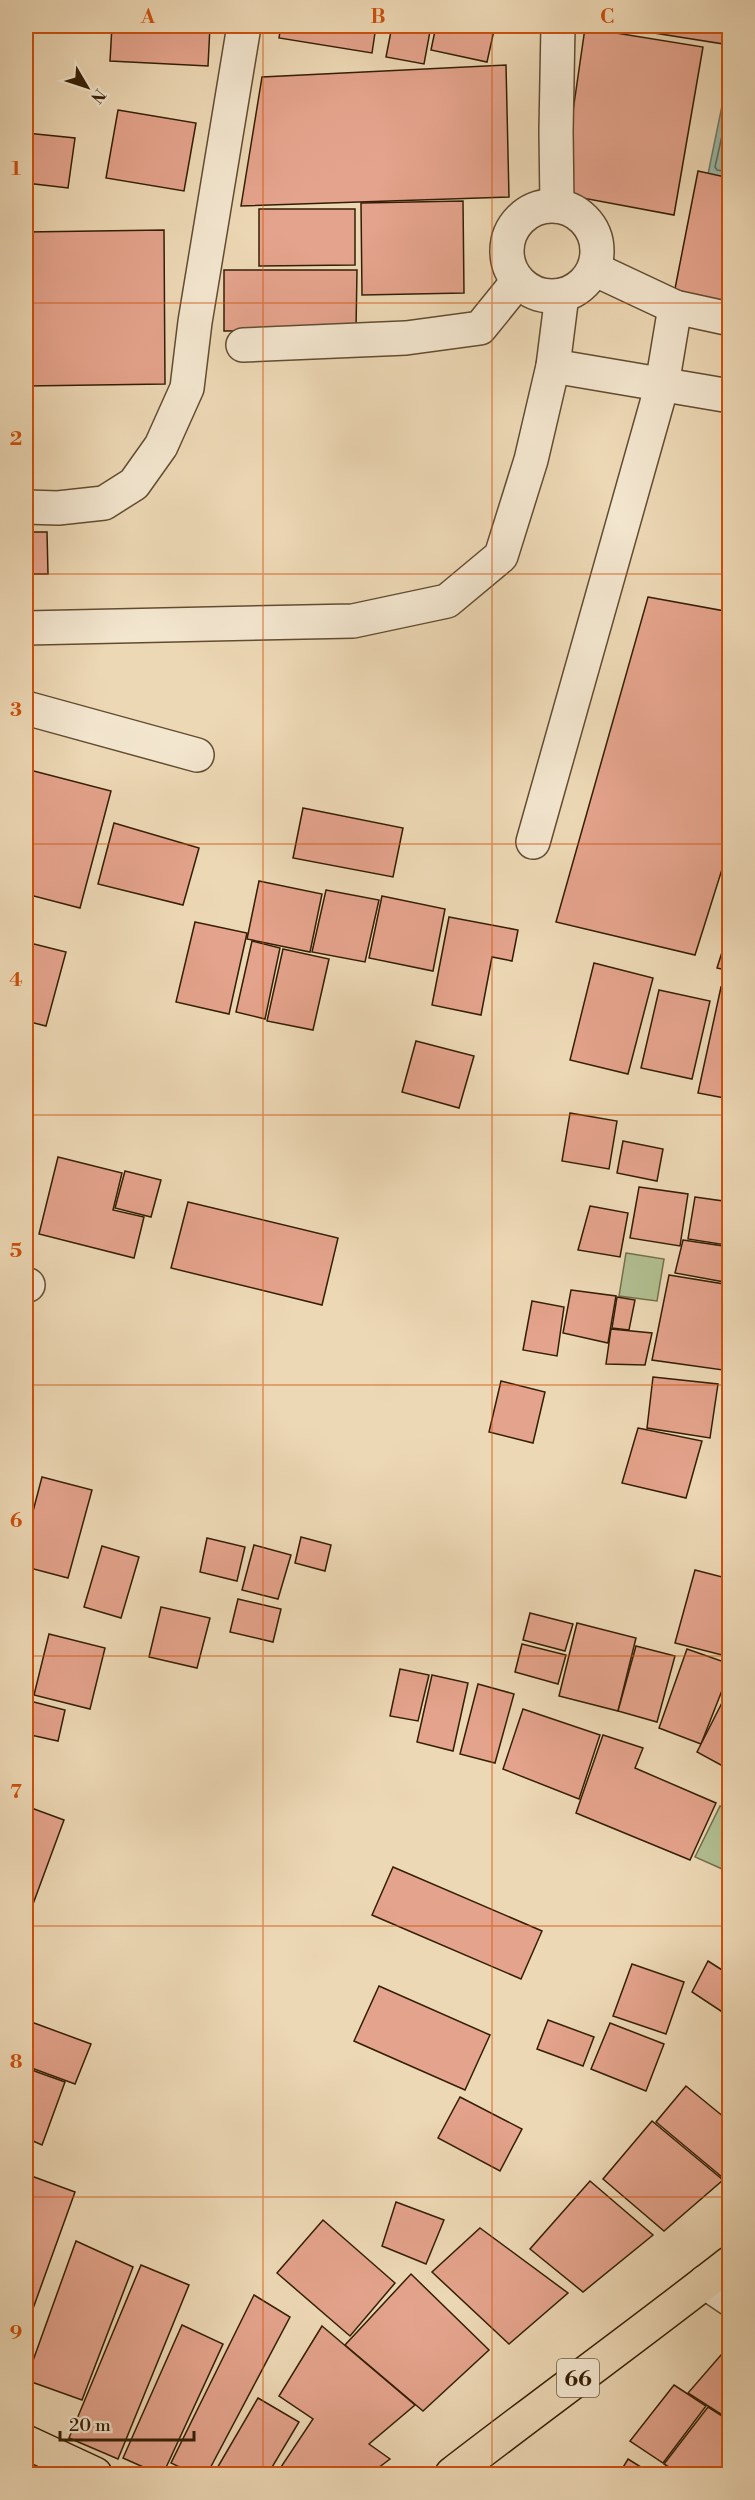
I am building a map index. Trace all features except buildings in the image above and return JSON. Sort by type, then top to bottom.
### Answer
[{"type":"main road","name":"66","points":[[452,2475],[721,2281]]},
{"type":"main road","points":[[26,2442],[96,2475]]},
{"type":"street","points":[[26,507],[58,508],[104,503],[134,484],[161,446],[187,388],[195,322],[244,26]]},
{"type":"street","points":[[557,206],[558,26]]},
{"type":"street","points":[[557,206],[580,215],[588,224],[597,246],[594,269],[586,281],[575,290],[562,295],[545,296],[518,281],[508,263],[507,245],[513,229],[524,216],[540,208],[557,206]]},
{"type":"street","points":[[594,269],[675,307],[729,319]]},
{"type":"street","points":[[243,345],[406,338],[480,328],[518,281]]},
{"type":"street","points":[[26,628],[353,621],[447,601],[501,556],[531,460],[553,366],[562,295]]},
{"type":"street","points":[[533,842],[662,385],[675,307]]},
{"type":"street","points":[[553,366],[729,396]]},
{"type":"street","points":[[26,708],[196,755]]},
{"type":"green space","points":[[626,1253],[664,1259],[657,1301],[619,1296]]},
{"type":"green space","points":[[720,1806],[729,1810],[729,1872],[695,1857]]},
{"type":"water","points":[[729,72],[729,179],[708,174]]}]
